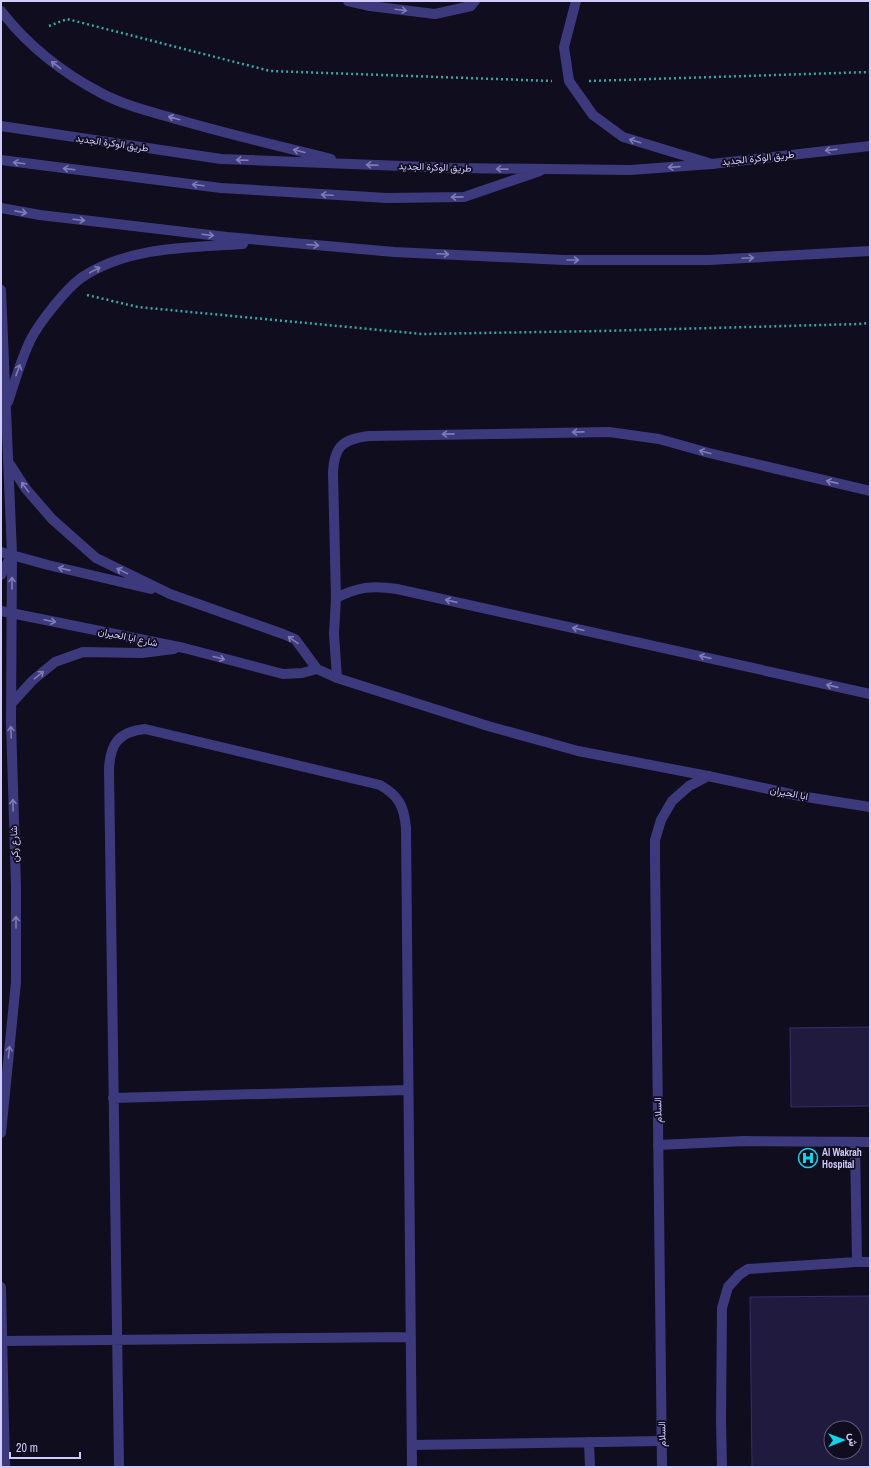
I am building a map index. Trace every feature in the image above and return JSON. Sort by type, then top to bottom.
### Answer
[{"type":"street","points":[[348,1],[370,6],[435,14],[471,6],[475,1]]},
{"type":"street","points":[[576,1],[564,47],[568,82],[593,115],[623,137],[712,164]]},
{"type":"street","points":[[1,11],[35,49],[67,74],[102,94],[146,110],[204,127],[351,164]]},
{"type":"street","name":"طريق الوكرة الجديد","points":[[1,126],[221,159],[454,168],[630,170],[712,164],[870,146]]},
{"type":"street","points":[[1,160],[221,188],[387,198],[464,197],[548,169]]},
{"type":"street","points":[[1,208],[40,215],[227,237],[394,252],[564,260],[709,260],[870,251]]},
{"type":"street","points":[[6,407],[25,350],[40,323],[67,290],[80,279],[118,259],[144,253],[274,242]]},
{"type":"street","points":[[1,290],[12,554],[1,574]]},
{"type":"street","points":[[337,678],[334,634],[336,598],[333,473],[334,458],[341,446],[354,438],[376,436],[609,432],[659,439],[709,453],[870,491]]},
{"type":"street","points":[[8,462],[26,489],[52,519],[96,558],[170,594],[295,640],[317,669]]},
{"type":"street","points":[[1,552],[48,565],[170,594]]},
{"type":"street","name":"شارع ركن","points":[[1,1133],[16,982],[16,886],[11,647],[12,554]]},
{"type":"street","points":[[336,598],[350,591],[365,587],[381,586],[870,694]]},
{"type":"street","name":"شارع ابا الحيران","points":[[1,611],[184,648],[283,674],[302,673],[317,669]]},
{"type":"street","points":[[12,703],[33,680],[55,662],[83,652],[142,653],[184,648]]},
{"type":"street","name":"ابا الحيران","points":[[317,669],[337,678],[488,726],[578,751],[708,776],[800,796],[870,807]]},
{"type":"street","points":[[119,1467],[113,1098],[110,757],[114,745],[122,736],[133,730],[145,729],[380,785],[390,790],[402,806],[406,828],[412,1467]]},
{"type":"street","name":"السلام","points":[[662,1467],[655,840],[661,820],[672,801],[688,786],[708,776]]},
{"type":"street","points":[[113,1098],[408,1090]]},
{"type":"street","points":[[658,1145],[744,1141],[870,1142]]},
{"type":"street","points":[[854,1142],[857,1262]]},
{"type":"street","points":[[722,1467],[722,1308],[728,1287],[739,1274],[748,1269],[870,1262]]},
{"type":"street","points":[[1,1287],[5,1467]]},
{"type":"street","points":[[3,1341],[411,1337]]},
{"type":"street","points":[[412,1445],[662,1441]]},
{"type":"street","points":[[589,1442],[590,1467]]},
{"type":"path","points":[[49,26],[67,19],[270,70],[568,82],[870,72]]},
{"type":"path","points":[[67,290],[138,307],[422,334],[601,331],[870,323]]},
{"type":"building","points":[[870,1027],[870,1106],[791,1107],[790,1028]]},
{"type":"building","points":[[870,1296],[870,1467],[752,1467],[750,1297]]},
{"type":"place","name":"Al Wakrah Hospital","points":[[808,1158]]}]
